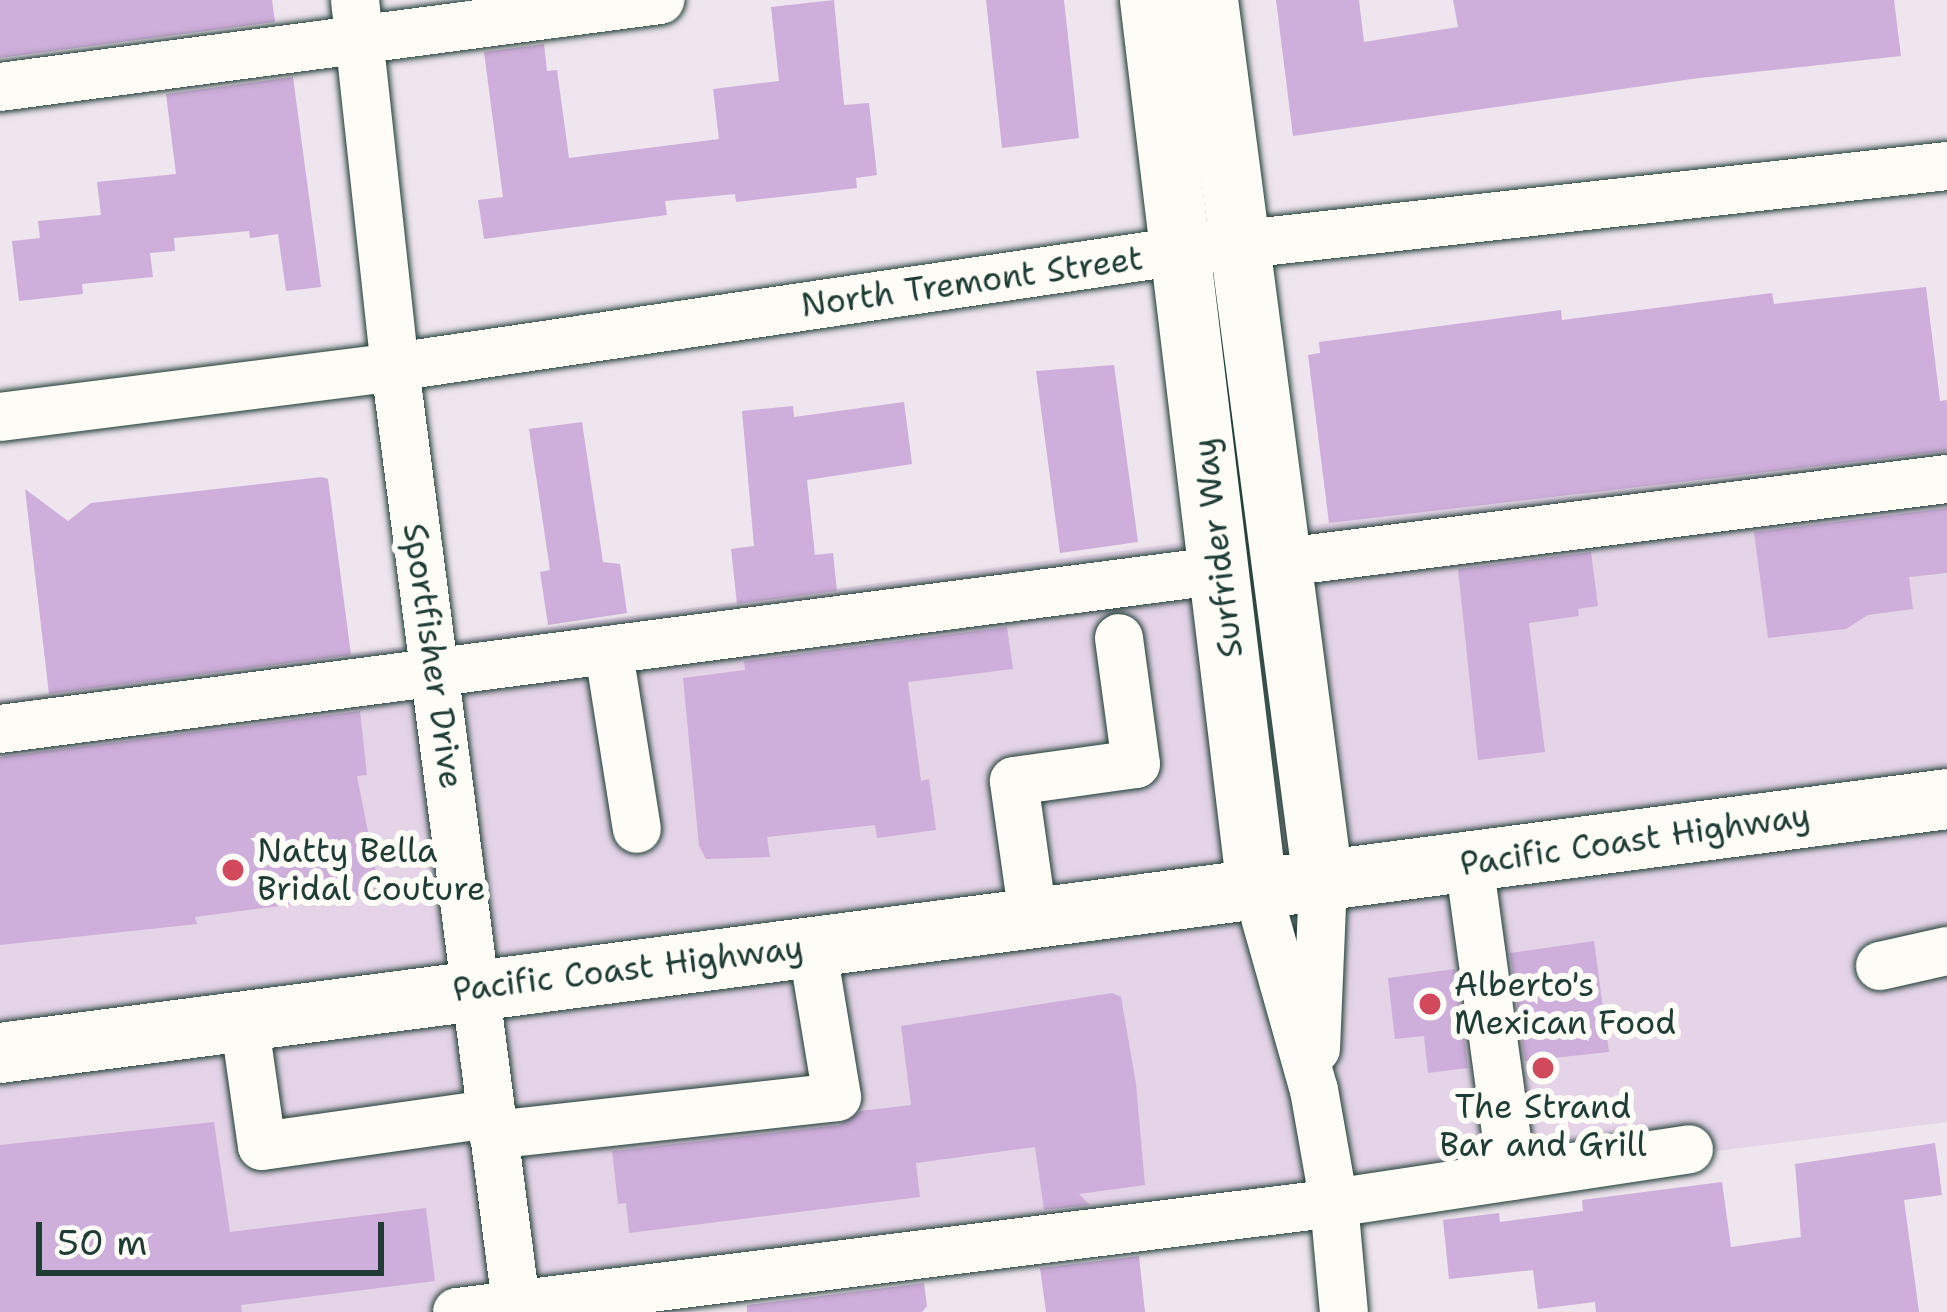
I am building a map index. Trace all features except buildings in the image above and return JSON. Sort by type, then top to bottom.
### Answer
[{"type":"main road","name":"Surfrider Way","points":[[1150,0],[1210,247],[1250,567],[1257,889]]},
{"type":"main road","name":"Surfrider Way","points":[[1208,0],[1210,247]]},
{"type":"main road","name":"Surfrider Way","points":[[1250,567],[1323,881]]},
{"type":"main road","name":"Pacific Coast Highway","points":[[0,1053],[1947,799]]},
{"type":"street","points":[[0,87],[356,20],[660,0]]},
{"type":"street","name":"Sportfisher Drive","points":[[356,20],[395,368],[516,1308]]},
{"type":"street","name":"North Tremont Street","points":[[0,417],[395,368],[1210,247],[1947,166]]},
{"type":"street","points":[[0,729],[1947,479]]},
{"type":"street","points":[[1033,917],[1014,781],[1136,764],[1119,638]]},
{"type":"street","points":[[609,653],[637,829]]},
{"type":"street","points":[[1469,862],[1512,1176]]},
{"type":"street","name":"Surfrider Way","points":[[1314,1090],[1323,881]]},
{"type":"street","name":"Surfrider Way","points":[[1257,889],[1314,1090],[1334,1203],[1344,1312]]},
{"type":"street","points":[[244,1020],[262,1146],[837,1097],[812,946]]},
{"type":"street","points":[[1880,966],[1947,951]]},
{"type":"street","points":[[457,1312],[1334,1203],[1689,1149]]},
{"type":"shaded area","points":[[1947,441],[1947,1122],[442,1312],[0,1312],[0,700]]},
{"type":"place","name":"Natty Bella Bridal Couture","points":[[233,870]]},
{"type":"place","name":"Alberto's Mexican Food","points":[[1430,1004]]},
{"type":"place","name":"The Strand Bar and Grill","points":[[1543,1068]]}]
